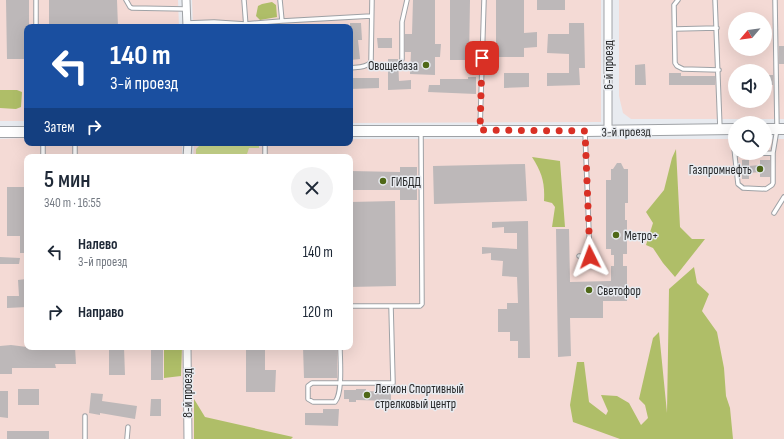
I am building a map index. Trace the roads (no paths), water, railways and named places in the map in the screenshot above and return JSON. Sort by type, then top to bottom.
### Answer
[{"type":"street","points":[[186,0],[187,24]]},
{"type":"street","name":"6-й проезд","points":[[608,0],[608,131]]},
{"type":"street","name":"3-й проезд","points":[[353,131],[728,129]]},
{"type":"street","points":[[0,132],[24,132]]},
{"type":"street","name":"8-й проезд","points":[[187,350],[188,439]]},
{"type":"lane","points":[[36,0],[36,24]]},
{"type":"lane","points":[[126,0],[132,8],[186,9]]},
{"type":"lane","points":[[244,0],[246,24]]},
{"type":"lane","points":[[280,0],[282,21]]},
{"type":"lane","points":[[353,68],[365,67],[371,62],[372,0]]},
{"type":"lane","points":[[402,59],[402,22],[407,0]]},
{"type":"lane","points":[[480,130],[484,0]]},
{"type":"lane","points":[[678,0],[674,5],[675,63],[683,70],[718,70]]},
{"type":"lane","points":[[715,0],[720,130]]},
{"type":"lane","points":[[736,160],[738,184],[740,187],[766,189],[772,185],[773,153],[781,129],[774,0]]},
{"type":"lane","points":[[255,24],[371,16]]},
{"type":"lane","points":[[196,24],[214,22],[235,24]]},
{"type":"lane","points":[[675,29],[716,28]]},
{"type":"lane","points":[[353,306],[420,306],[422,304],[421,130]]},
{"type":"lane","points":[[579,256],[590,257],[585,131]]},
{"type":"lane","points":[[774,213],[784,197]]},
{"type":"lane","points":[[340,350],[340,383],[338,399],[335,402],[313,402],[308,399],[308,386],[312,383],[340,383],[393,383],[391,306]]},
{"type":"lane","points":[[85,416],[86,439]]},
{"type":"lane","points":[[127,439],[128,427]]},
{"type":"place","name":"Овощебаза","points":[[426,65]]},
{"type":"place","name":"Газпромнефть","points":[[760,169]]},
{"type":"place","name":"ГИБДД","points":[[383,181]]},
{"type":"place","name":"Метро+","points":[[616,235]]},
{"type":"place","name":"Светофор","points":[[589,290]]},
{"type":"place","name":"Легион Спортивный стрелковый центр","points":[[367,395]]}]
